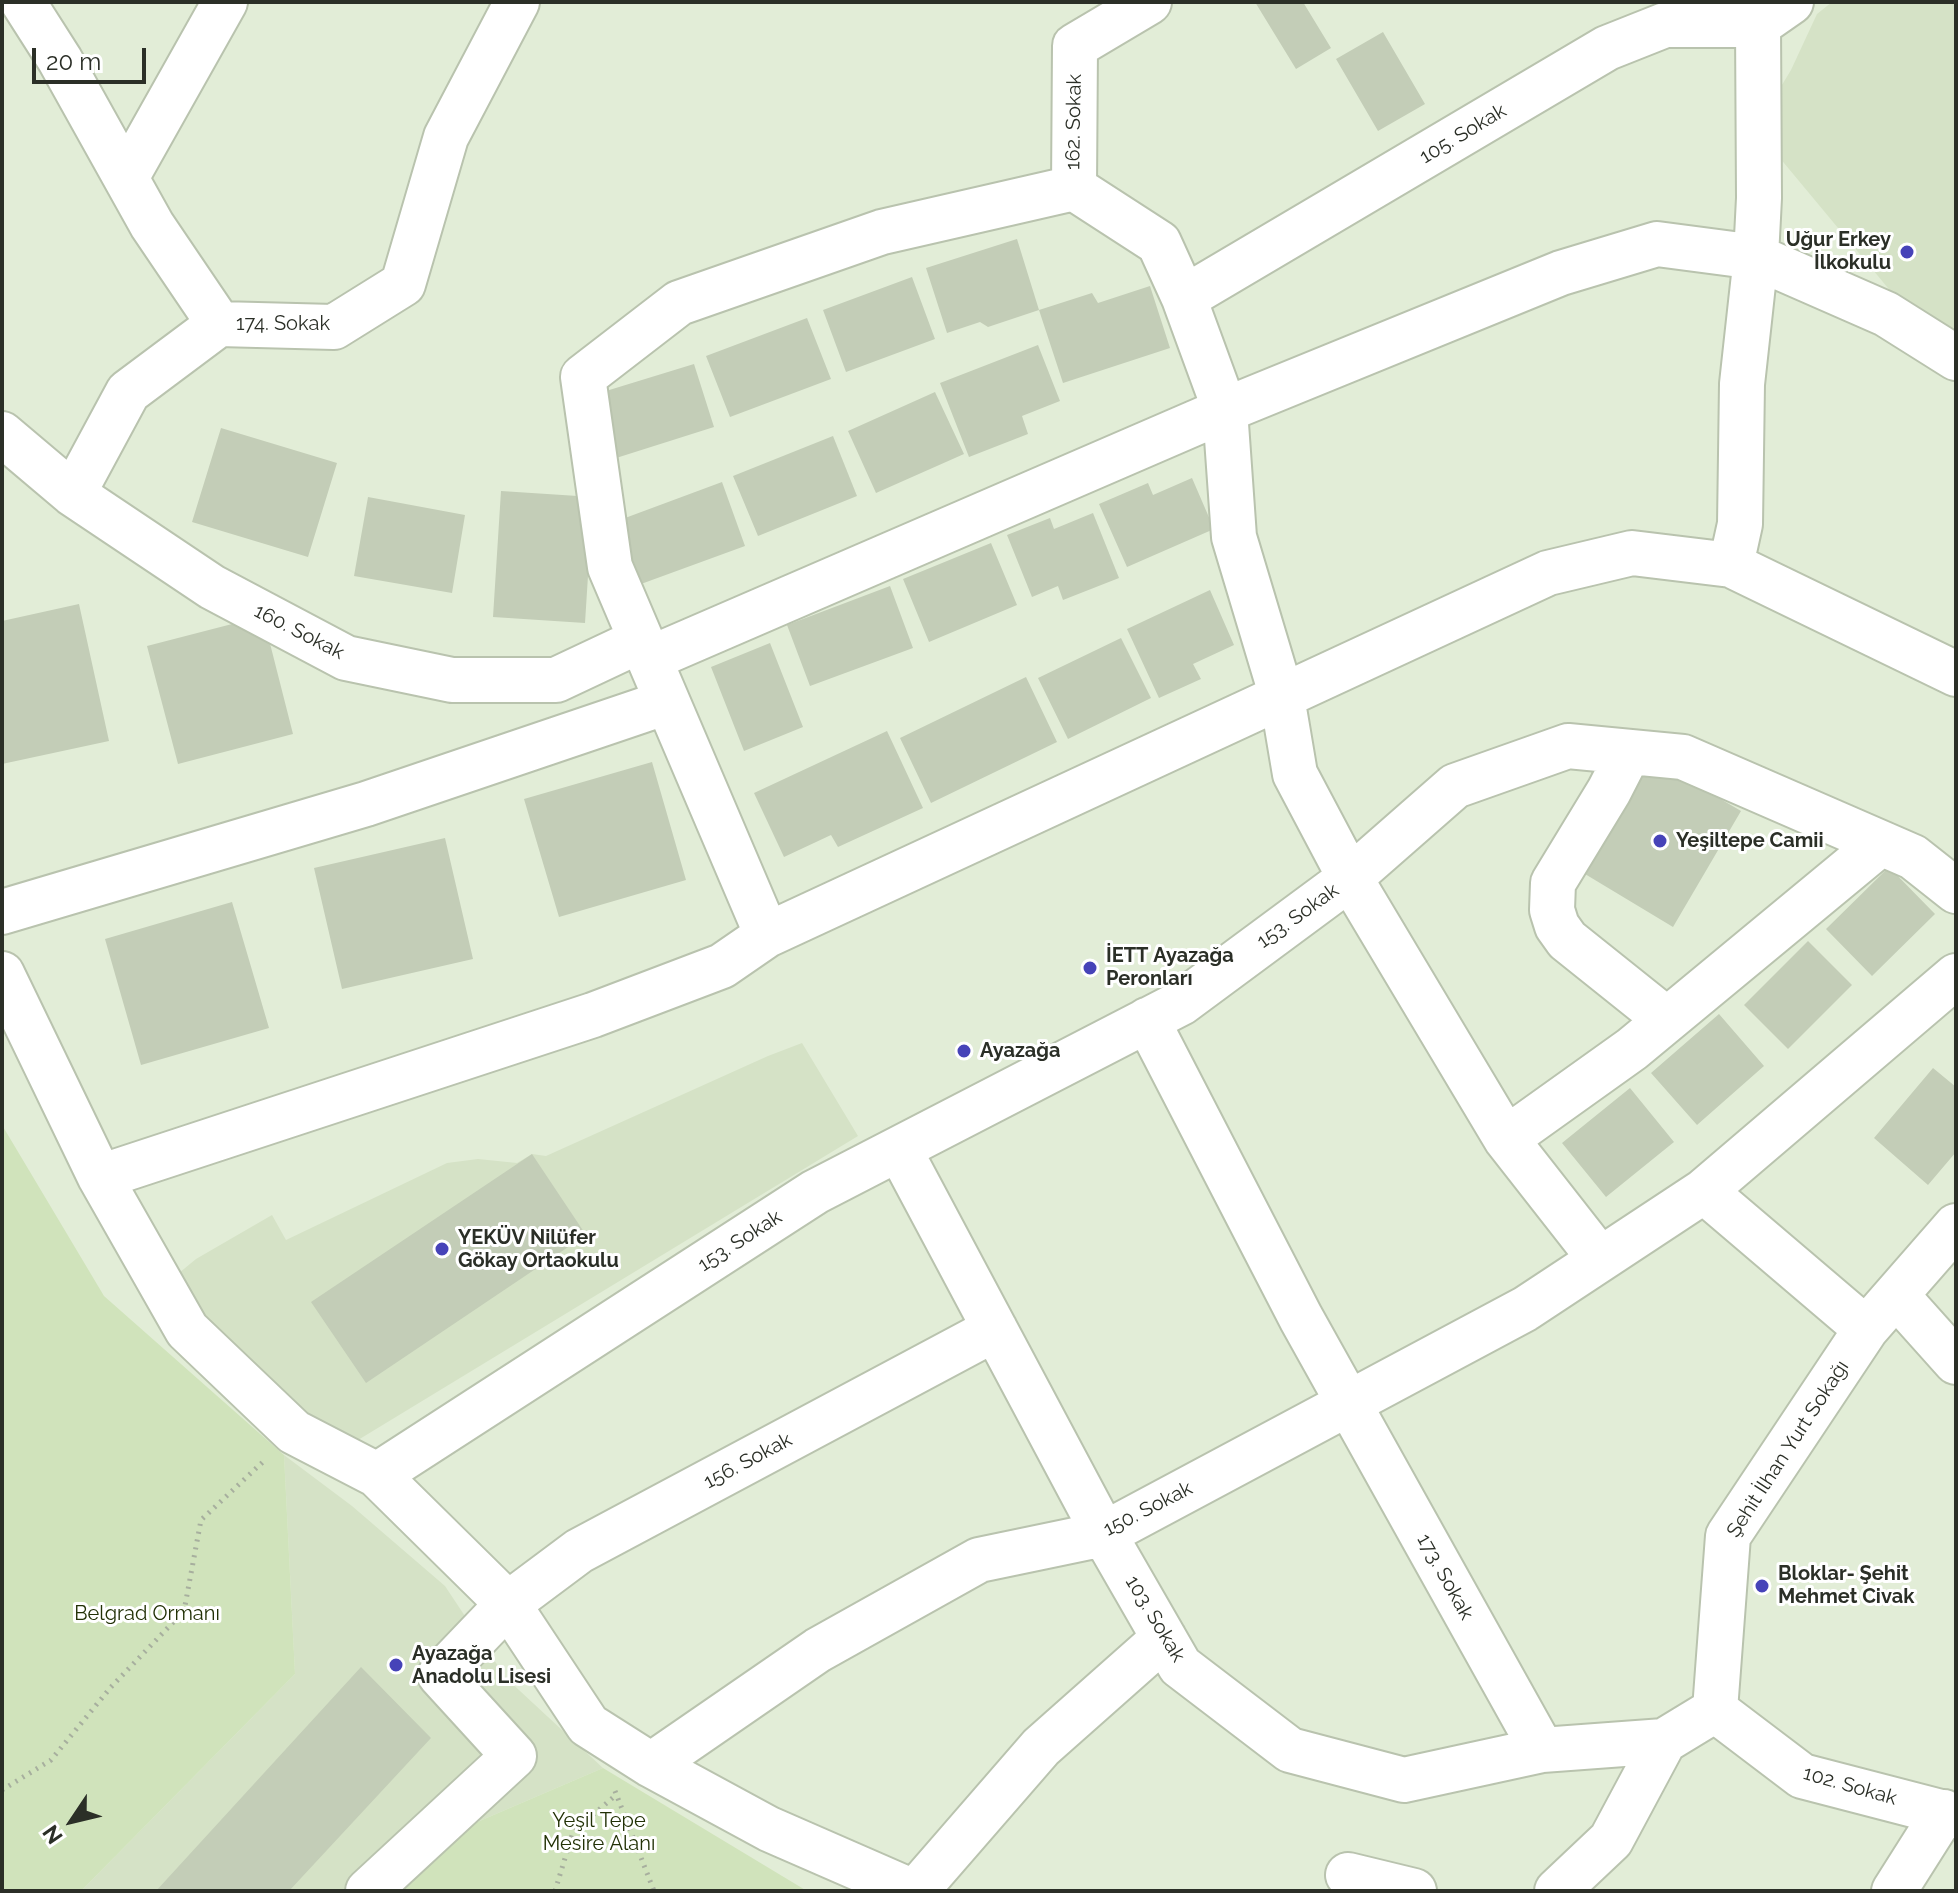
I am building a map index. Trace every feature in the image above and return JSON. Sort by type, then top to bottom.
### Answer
[{"type":"street","points":[[23,2],[60,60],[152,225],[219,324]]},
{"type":"street","points":[[126,178],[225,2]]},
{"type":"street","name":"174. Sokak","points":[[73,494],[128,392],[219,324],[334,327],[403,284],[446,137],[517,2]]},
{"type":"street","name":"162. Sokak","points":[[1074,188],[1075,46],[1149,2]]},
{"type":"street","points":[[1731,565],[1740,524],[1742,384],[1756,257],[1764,10]]},
{"type":"street","name":"105. Sokak","points":[[1184,298],[1607,48],[1665,25],[1764,10]]},
{"type":"street","points":[[767,935],[610,567],[583,377],[679,303],[882,232],[1074,188],[1159,243],[1184,298],[1225,410],[1234,537],[1282,697],[1295,774],[1350,878],[1506,1139],[1600,1259]]},
{"type":"street","name":"160. Sokak","points":[[2,434],[73,494],[212,587],[346,658],[452,680],[556,680],[645,650],[1561,273],[1657,244],[1756,257],[1886,314],[1956,358]]},
{"type":"street","points":[[100,1177],[593,1015],[722,966],[767,935],[1548,573],[1632,553],[1731,565],[1956,674]]},
{"type":"street","points":[[2,912],[366,804],[667,702]]},
{"type":"street","name":"153. Sokak","points":[[377,1475],[815,1192],[1181,1003],[1350,878],[1455,786],[1568,746],[1683,757],[1913,857],[1956,891]]},
{"type":"street","points":[[1629,752],[1553,883],[1552,910],[1557,926],[1567,940],[1667,1020]]},
{"type":"street","points":[[1506,1139],[1632,1049],[1881,843]]},
{"type":"street","points":[[2,974],[100,1177],[187,1330],[294,1432],[377,1475],[508,1604],[588,1725],[651,1765],[769,1829],[914,1891],[1041,1747],[1164,1638]]},
{"type":"street","name":"150. Sokak","points":[[651,1765],[818,1650],[979,1560],[1104,1534],[1525,1309],[1704,1191],[1956,976]]},
{"type":"street","name":"173. Sokak","points":[[1147,1020],[1301,1318],[1542,1750]]},
{"type":"street","name":"103. Sokak","points":[[899,1149],[1104,1534],[1180,1666],[1290,1750],[1404,1780],[1542,1750],[1664,1741],[1715,1710]]},
{"type":"street","points":[[1704,1191],[1866,1329]]},
{"type":"street","name":"Şehit İlhan Yurt Sokağı","points":[[1715,1710],[1728,1536],[1866,1329],[1956,1226]]},
{"type":"street","points":[[1896,1295],[1956,1362]]},
{"type":"street","name":"156. Sokak","points":[[368,1891],[514,1756],[440,1675],[508,1604],[579,1551],[995,1329]]},
{"type":"street","name":"102. Sokak","points":[[1715,1710],[1802,1776],[1950,1814]]},
{"type":"street","points":[[1557,1891],[1611,1840],[1664,1741]]},
{"type":"street","points":[[1894,1891],[1950,1814]]},
{"type":"street","points":[[1348,1875],[1414,1891]]},
{"type":"path","points":[[2,1790],[51,1760],[111,1687],[184,1611],[201,1520],[294,1432]]},
{"type":"path","points":[[588,1725],[654,1891]]},
{"type":"path","points":[[555,1891],[573,1832],[616,1795]]},
{"type":"shaded area","name":"Uğur Erkey İlkokulu","points":[[1832,2],[1956,2],[1956,349],[1937,347],[1779,157],[1768,108],[1791,70],[1817,14]]},
{"type":"shaded area","name":"YEKÜV Nilüfer Gökay Ortaokulu","points":[[802,1043],[858,1136],[335,1454],[162,1287],[196,1259],[272,1215],[286,1240],[447,1163],[478,1159],[517,1163],[532,1154],[546,1156]]},
{"type":"shaded area","name":"Ayazağa Anadolu Lisesi","points":[[284,1455],[352,1506],[445,1586],[506,1678],[603,1768],[447,1835],[387,1891],[81,1891],[295,1674]]},
{"type":"green space","name":"Belgrad Ormanı","points":[[2,1125],[104,1296],[284,1455],[295,1674],[81,1891],[2,1891]]},
{"type":"green space","name":"Yeşil Tepe Mesire Alanı","points":[[603,1768],[807,1891],[387,1891],[447,1835]]},
{"type":"building","points":[[1255,2],[1303,2],[1331,48],[1296,69]]},
{"type":"building","points":[[1383,32],[1425,104],[1378,131],[1336,59]]},
{"type":"building","points":[[1017,239],[1039,310],[988,327],[980,322],[947,333],[926,268]]},
{"type":"building","points":[[912,277],[935,339],[846,372],[823,310]]},
{"type":"building","points":[[1150,286],[1170,348],[1063,383],[1039,310],[1092,293],[1098,303]]},
{"type":"building","points":[[807,318],[831,379],[730,417],[706,356]]},
{"type":"building","points":[[1038,345],[1060,401],[1022,416],[1028,434],[969,457],[940,383]]},
{"type":"building","points":[[694,364],[714,427],[613,459],[593,395]]},
{"type":"building","points":[[935,392],[964,454],[876,493],[848,431]]},
{"type":"building","points":[[221,428],[337,463],[308,557],[192,522]]},
{"type":"building","points":[[833,436],[857,496],[758,536],[733,476]]},
{"type":"building","points":[[1192,478],[1214,529],[1127,567],[1099,504],[1148,483],[1153,495]]},
{"type":"building","points":[[722,482],[745,546],[641,584],[617,521]]},
{"type":"building","points":[[501,491],[593,497],[585,623],[493,617]]},
{"type":"building","points":[[368,497],[465,515],[452,593],[354,576]]},
{"type":"building","points":[[1093,513],[1119,578],[1063,600],[1058,586],[1032,597],[1007,535],[1050,518],[1054,529]]},
{"type":"building","points":[[991,543],[1017,605],[929,642],[903,579]]},
{"type":"building","points":[[890,586],[913,648],[810,686],[787,625]]},
{"type":"building","points":[[1210,590],[1234,645],[1193,664],[1201,679],[1159,698],[1127,629]]},
{"type":"building","points":[[79,604],[109,741],[2,764],[2,621]]},
{"type":"building","points":[[263,616],[293,734],[178,764],[147,646]]},
{"type":"building","points":[[1121,638],[1151,698],[1068,739],[1038,678]]},
{"type":"building","points":[[770,643],[803,727],[744,751],[711,667]]},
{"type":"building","points":[[1026,677],[1057,742],[931,803],[900,738]]},
{"type":"building","points":[[887,731],[923,808],[838,847],[831,835],[784,857],[754,793]]},
{"type":"building","name":"Yeşiltepe Camii","points":[[1647,756],[1741,811],[1673,927],[1580,871]]},
{"type":"building","points":[[652,762],[686,880],[559,917],[524,799]]},
{"type":"building","points":[[445,838],[473,959],[342,989],[314,868]]},
{"type":"building","points":[[1889,867],[1935,914],[1872,976],[1826,929]]},
{"type":"building","points":[[232,902],[269,1028],[141,1065],[105,939]]},
{"type":"building","points":[[1808,941],[1852,985],[1788,1049],[1744,1005]]},
{"type":"building","points":[[1719,1014],[1764,1066],[1697,1125],[1651,1073]]},
{"type":"building","points":[[1933,1068],[1956,1087],[1956,1152],[1928,1185],[1874,1138]]},
{"type":"building","points":[[1630,1088],[1674,1142],[1606,1197],[1562,1143]]},
{"type":"building","name":"YEKÜV Nilüfer Gökay Ortaokulu","points":[[532,1154],[586,1235],[366,1383],[311,1302]]},
{"type":"building","points":[[361,1667],[431,1738],[289,1891],[156,1891]]},
{"type":"place","name":"Uğur Erkey İlkokulu","points":[[1907,252]]},
{"type":"place","name":"Yeşiltepe Camii","points":[[1660,841]]},
{"type":"place","name":"İETT Ayazağa Peronları","points":[[1090,968]]},
{"type":"place","name":"Ayazağa","points":[[964,1051]]},
{"type":"place","name":"YEKÜV Nilüfer Gökay Ortaokulu","points":[[442,1249]]},
{"type":"place","name":"Bloklar- Şehit Mehmet Civak","points":[[1762,1586]]},
{"type":"place","name":"Ayazağa Anadolu Lisesi","points":[[396,1665]]}]
